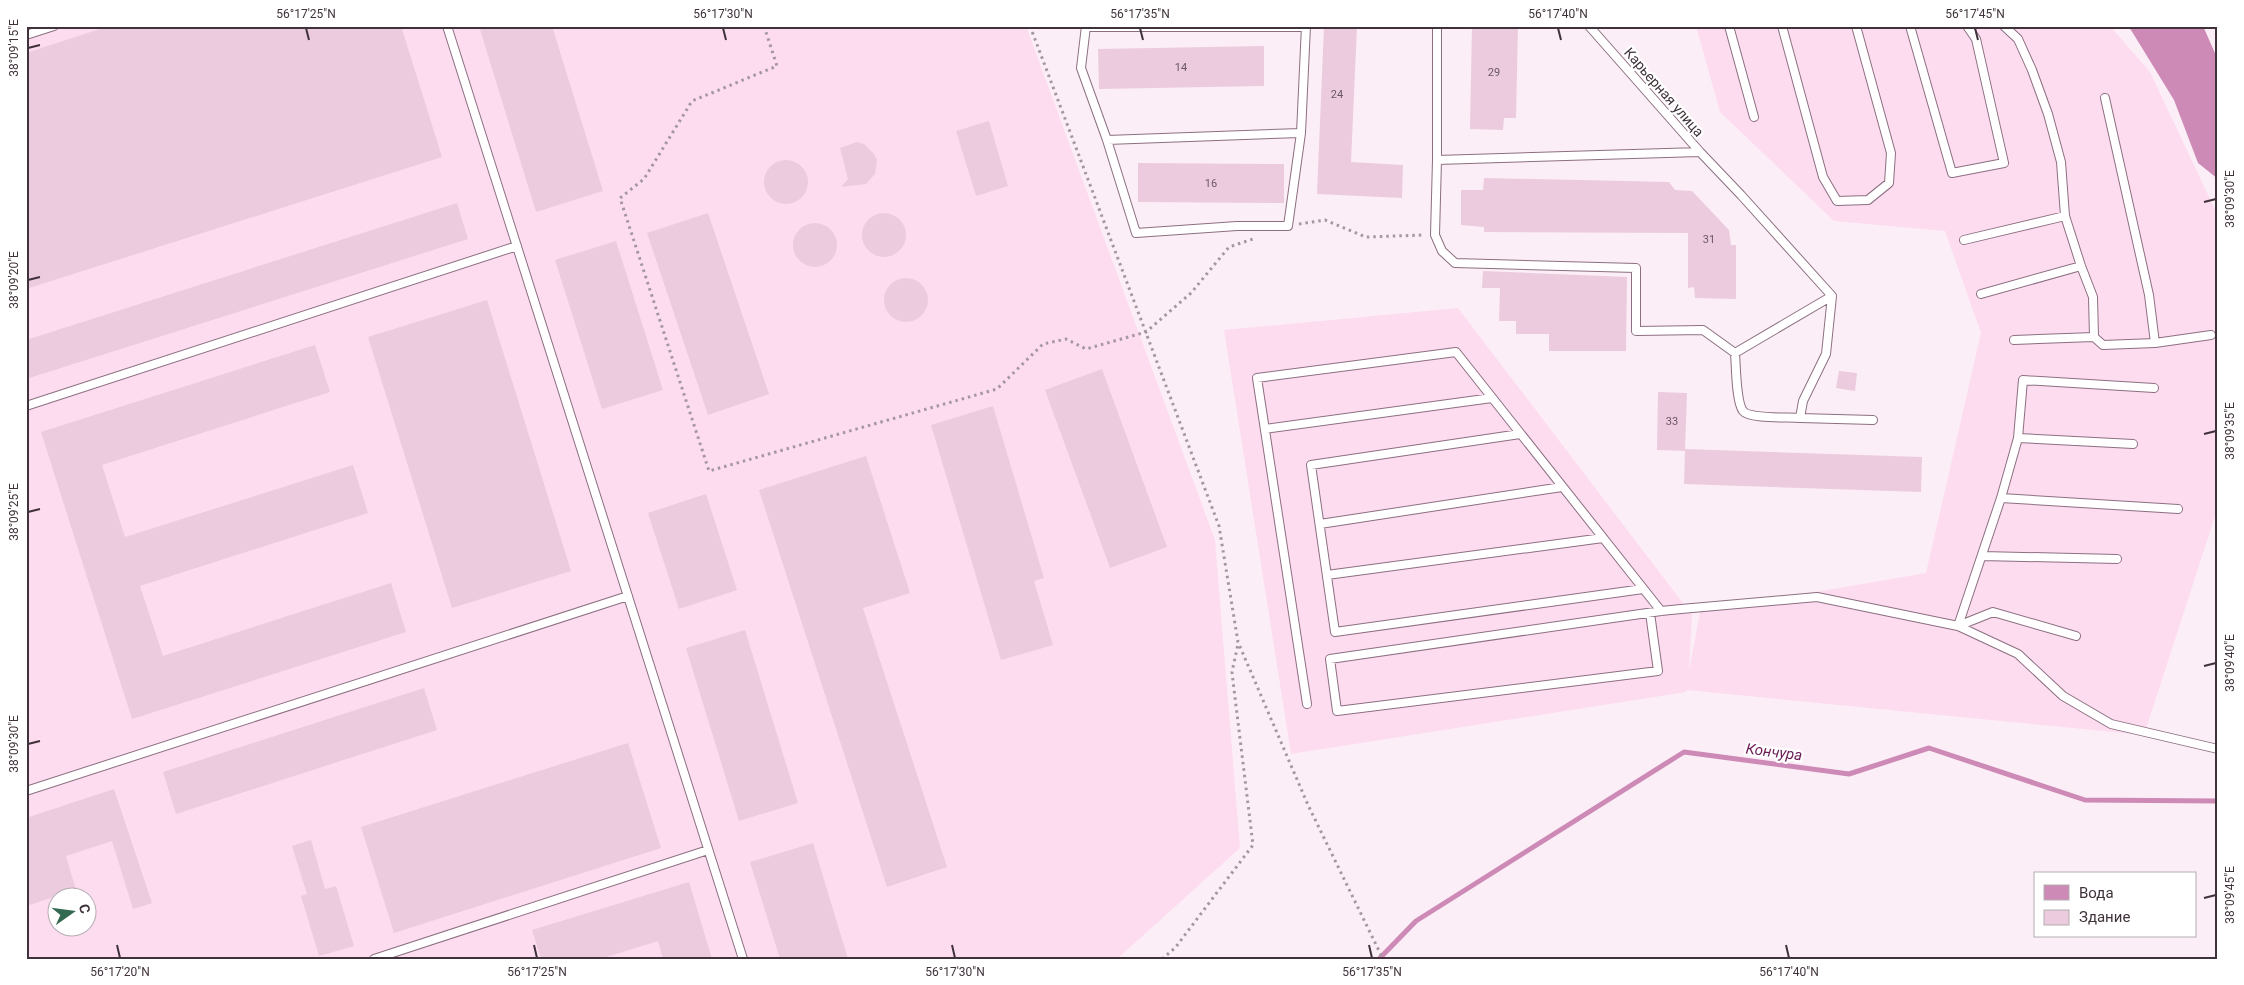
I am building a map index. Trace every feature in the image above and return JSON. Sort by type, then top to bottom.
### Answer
[{"type":"lane","points":[[26,35],[54,26]]},
{"type":"lane","points":[[447,26],[742,959]]},
{"type":"lane","points":[[1437,26],[1435,235],[1442,251],[1455,263],[1636,268],[1636,332],[1702,330],[1735,353],[1740,403],[1743,411],[1750,416],[1872,420]]},
{"type":"lane","name":"Карьерная улица","points":[[1589,26],[1700,152],[1742,194],[1832,296]]},
{"type":"lane","points":[[1729,26],[1754,118]]},
{"type":"lane","points":[[1782,26],[1824,177],[1837,201],[1868,200],[1889,183],[1891,153],[1856,26]]},
{"type":"lane","points":[[1910,26],[1952,174],[2004,163],[1976,39],[1968,26]]},
{"type":"lane","points":[[2004,26],[2018,38],[2048,114],[2061,162],[2065,216],[2093,297],[2094,337],[2102,345],[2155,343],[2211,335]]},
{"type":"lane","points":[[1086,27],[1306,27],[1301,133],[1288,226],[1237,226],[1136,233],[1107,140],[1081,68],[1086,27]]},
{"type":"lane","points":[[2105,98],[2149,295],[2155,343]]},
{"type":"lane","points":[[1107,140],[1301,133]]},
{"type":"lane","points":[[1437,160],[1700,152]]},
{"type":"lane","points":[[1964,240],[2065,216]]},
{"type":"lane","points":[[26,406],[517,246]]},
{"type":"lane","points":[[1982,294],[2081,266]]},
{"type":"lane","points":[[1735,353],[1832,296]]},
{"type":"lane","points":[[1800,418],[1803,401],[1826,354],[1832,296]]},
{"type":"lane","points":[[2014,340],[2094,337]]},
{"type":"lane","points":[[1307,704],[1257,378],[1456,352],[1661,611]]},
{"type":"lane","points":[[1958,626],[2001,498],[2018,438],[2023,380],[2154,388]]},
{"type":"lane","points":[[1265,429],[1492,398]]},
{"type":"lane","points":[[1520,434],[1311,464],[1335,632],[1643,588]]},
{"type":"lane","points":[[2018,438],[2133,444]]},
{"type":"lane","points":[[1320,524],[1562,487]]},
{"type":"lane","points":[[2001,498],[2178,509]]},
{"type":"lane","points":[[1327,575],[1602,538]]},
{"type":"lane","points":[[1982,556],[2117,559]]},
{"type":"lane","points":[[26,791],[628,596]]},
{"type":"lane","points":[[1650,613],[1658,671],[1337,711],[1330,659],[1661,611],[1816,597],[1958,626],[2018,654],[2063,696],[2111,724],[2218,749]]},
{"type":"lane","points":[[1958,626],[1993,612],[2076,636]]},
{"type":"lane","points":[[374,959],[708,850]]},
{"type":"path","points":[[764,26],[777,66],[692,100],[644,179],[620,198],[709,471],[997,388],[1043,344],[1066,339],[1086,349],[1146,332],[1191,293],[1229,248],[1254,238]]},
{"type":"path","points":[[1030,26],[1220,526],[1238,642],[1308,805],[1383,959]]},
{"type":"path","points":[[1288,226],[1325,220],[1366,236],[1435,235]]},
{"type":"path","points":[[1162,959],[1175,948],[1253,845],[1232,672],[1238,642]]},
{"type":"shaded area","points":[[26,26],[1026,26],[1215,540],[1240,848],[1117,959],[26,959]]},
{"type":"shaded area","points":[[1696,26],[2110,26],[2150,72],[2218,216],[2218,507],[2144,735],[1687,690],[1686,692],[1291,754],[1224,330],[1458,308],[1692,615],[1689,671],[1700,612],[1926,573],[1981,333],[1945,231],[1834,221],[1720,112]]},
{"type":"water","points":[[2126,26],[2203,26],[2218,60],[2218,179],[2198,163],[2174,100],[2131,30]]},
{"type":"building","points":[[109,26],[401,26],[442,157],[26,289],[26,53]]},
{"type":"building","points":[[479,26],[552,26],[603,191],[536,212]]},
{"type":"building","points":[[1324,26],[1357,26],[1351,162],[1403,165],[1402,198],[1317,194]]},
{"type":"building","points":[[1472,26],[1518,26],[1516,118],[1504,118],[1503,130],[1470,129]]},
{"type":"building","points":[[1264,46],[1264,86],[1099,89],[1098,49]]},
{"type":"building","points":[[989,121],[1008,186],[976,196],[956,131]]},
{"type":"building","points":[[857,142],[864,144],[874,154],[877,160],[875,174],[866,184],[841,187],[848,179],[840,148]]},
{"type":"building","points":[[786,160],[798,164],[804,170],[808,182],[804,194],[798,200],[786,204],[774,200],[768,194],[764,182],[768,170],[774,164]]},
{"type":"building","points":[[1138,163],[1284,164],[1284,203],[1138,202]]},
{"type":"building","points":[[1484,178],[1669,182],[1675,190],[1692,191],[1729,230],[1731,245],[1736,245],[1736,299],[1695,298],[1694,287],[1688,288],[1688,233],[1484,232],[1484,227],[1461,225],[1461,190],[1483,190]]},
{"type":"building","points":[[457,203],[468,239],[26,379],[26,340]]},
{"type":"building","points":[[708,213],[769,394],[708,415],[647,233]]},
{"type":"building","points":[[884,213],[896,217],[902,223],[906,235],[902,247],[896,253],[884,257],[872,253],[866,247],[862,235],[866,223],[872,217]]},
{"type":"building","points":[[815,223],[827,227],[833,233],[837,245],[833,257],[827,263],[815,267],[803,263],[797,257],[793,245],[797,233],[803,227]]},
{"type":"building","points":[[616,241],[663,390],[602,409],[555,260]]},
{"type":"building","points":[[1483,271],[1627,277],[1626,351],[1549,351],[1549,334],[1516,334],[1516,321],[1499,321],[1500,288],[1482,288]]},
{"type":"building","points":[[906,278],[918,282],[924,288],[928,300],[924,312],[918,318],[906,322],[894,318],[888,312],[884,300],[888,288],[894,282]]},
{"type":"building","points":[[487,300],[571,571],[452,608],[368,337]]},
{"type":"building","points":[[315,345],[330,392],[102,465],[125,537],[353,465],[368,513],[140,586],[163,656],[391,583],[406,632],[132,719],[41,432]]},
{"type":"building","points":[[1102,369],[1167,547],[1110,568],[1045,390]]},
{"type":"building","points":[[1839,371],[1857,373],[1855,391],[1836,388]]},
{"type":"building","points":[[1658,392],[1687,393],[1685,449],[1922,457],[1921,492],[1684,484],[1685,451],[1657,450]]},
{"type":"building","points":[[993,406],[1044,578],[1034,581],[1053,645],[1001,660],[931,425]]},
{"type":"building","points":[[866,456],[910,593],[863,608],[947,867],[887,887],[759,490]]},
{"type":"building","points":[[706,494],[737,590],[679,609],[648,513]]},
{"type":"building","points":[[745,630],[798,803],[739,821],[686,648]]},
{"type":"building","points":[[424,688],[437,730],[176,814],[163,772]]},
{"type":"building","points":[[628,743],[661,848],[394,933],[361,827]]},
{"type":"building","points":[[114,789],[152,903],[133,909],[112,841],[66,856],[75,888],[48,888],[48,899],[26,906],[26,818]]},
{"type":"building","points":[[311,840],[325,889],[336,886],[354,946],[319,956],[301,896],[307,894],[292,846]]},
{"type":"building","points":[[813,843],[848,959],[780,959],[750,862]]},
{"type":"building","points":[[689,882],[712,959],[663,959],[658,941],[600,959],[541,959],[532,930]]},
{"type":"waterway","name":"Кончура","points":[[1379,959],[1416,921],[1684,752],[1849,774],[1929,748],[2085,800],[2218,801]]}]
